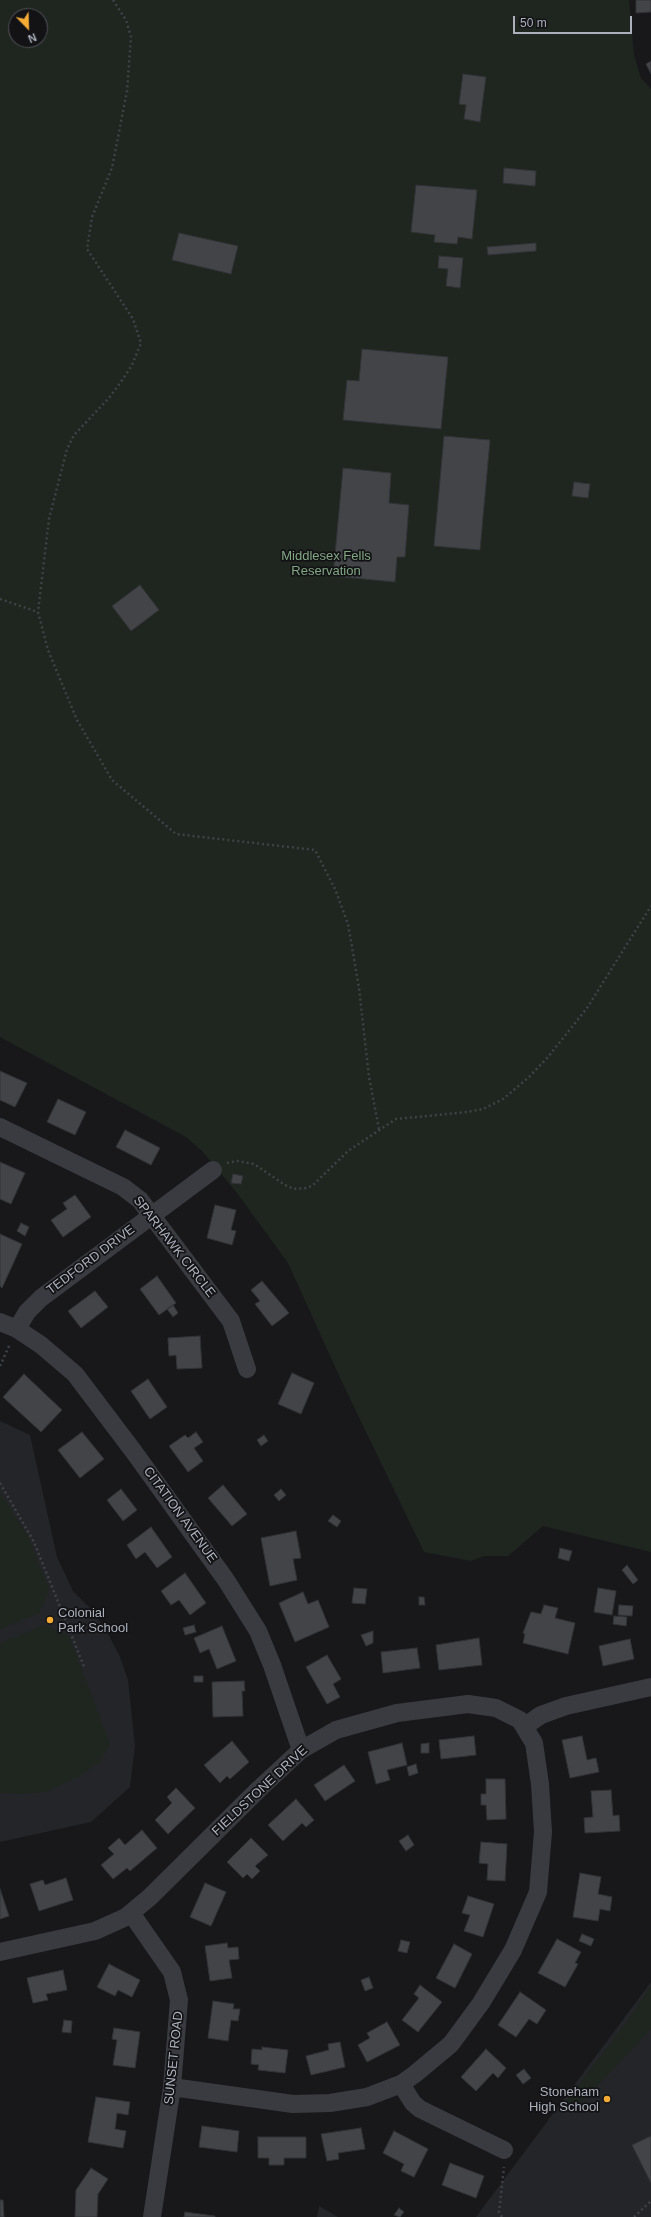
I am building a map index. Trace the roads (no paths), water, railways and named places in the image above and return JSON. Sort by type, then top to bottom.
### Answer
[{"type":"street","name":"SPARHAWK CIRCLE","points":[[0,1127],[123,1187],[140,1200],[231,1321],[247,1369]]},
{"type":"street","name":"TEDFORD DRIVE","points":[[17,1330],[27,1312],[41,1298],[213,1170]]},
{"type":"street","name":"CITATION AVENUE","points":[[0,1322],[17,1330],[55,1355],[83,1383],[240,1600],[266,1648],[301,1750]]},
{"type":"street","points":[[525,1726],[541,1715],[566,1706],[651,1687]]},
{"type":"street","name":"FIELDSTONE DRIVE","points":[[0,1952],[95,1931],[114,1924],[131,1913],[150,1897],[260,1788],[301,1750],[327,1734],[356,1723],[397,1713],[454,1705],[478,1704],[496,1708],[514,1715],[525,1726],[534,1743],[537,1757],[542,1806],[540,1881],[535,1901],[513,1950],[467,2024],[441,2053],[401,2084],[367,2097],[330,2103],[305,2105],[172,2087]]},
{"type":"street","name":"SUNSET ROAD","points":[[131,1913],[166,1962],[176,1983],[180,2006],[172,2087],[152,2217]]},
{"type":"street","points":[[401,2084],[413,2103],[420,2109],[504,2150]]},
{"type":"place","name":"Colonial Park School","points":[[50,1620]]},
{"type":"place","name":"Stoneham High School","points":[[607,2099]]},
{"type":"park label","name":"Middlesex Fells Reservation","points":[[326,564]]}]
